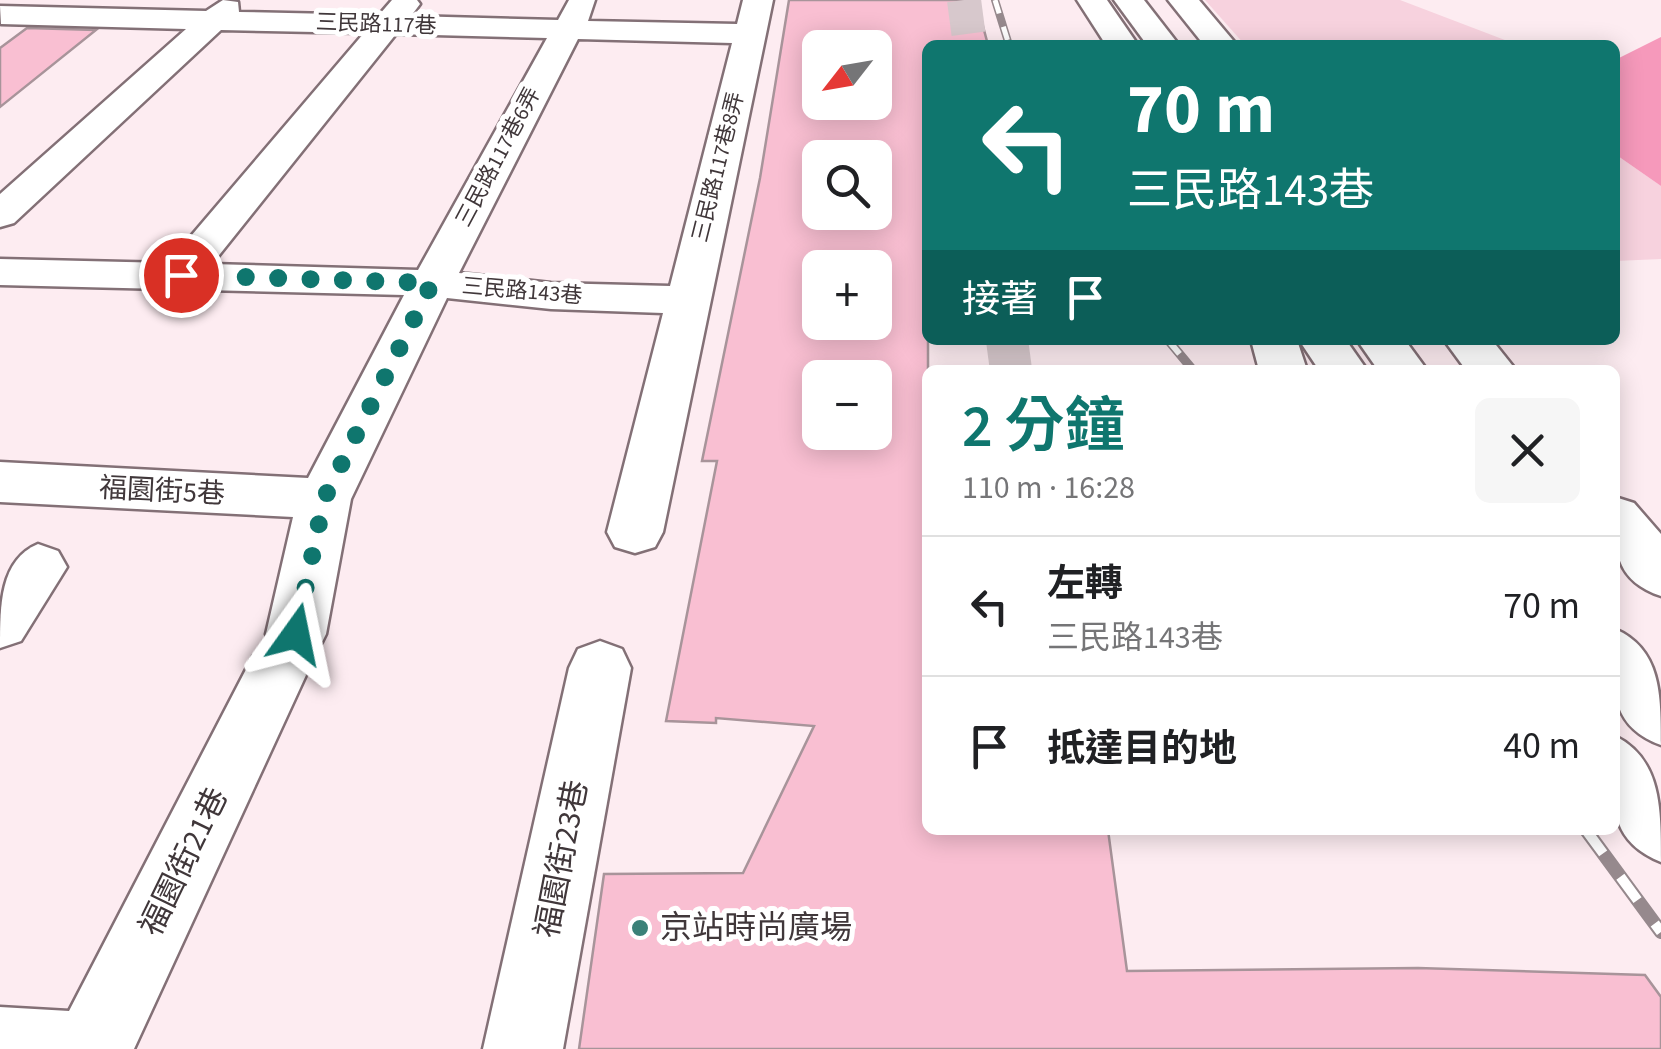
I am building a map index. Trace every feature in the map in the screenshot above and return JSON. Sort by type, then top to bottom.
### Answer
[{"type":"main road","points":[[0,15],[23,0]]},
{"type":"main road","points":[[1092,0],[1119,40]]},
{"type":"main road","points":[[1130,0],[1158,40]]},
{"type":"main road","points":[[1183,0],[1217,40]]},
{"type":"main road","points":[[0,215],[225,10]]},
{"type":"main road","name":"三民路117巷","points":[[0,15],[225,10],[754,17]]},
{"type":"main road","points":[[181,275],[398,12]]},
{"type":"main road","name":"三民路117巷6弄","points":[[324,499],[432,283],[574,15]]},
{"type":"main road","name":"三民路117巷8弄","points":[[634,532],[754,17]]},
{"type":"main road","name":"三民路143巷","points":[[0,272],[432,283],[551,296],[685,300]]},
{"type":"main road","points":[[1384,345],[1399,365]]},
{"type":"main road","points":[[1471,345],[1488,365]]},
{"type":"main road","name":"福園街5巷","points":[[0,482],[324,499]]},
{"type":"main road","name":"福園街21巷","points":[[92,1049],[285,654],[324,499]]},
{"type":"main road","points":[[1620,524],[1661,573]]},
{"type":"main road","points":[[0,623],[38,567]]},
{"type":"main road","points":[[1620,662],[1661,716]]},
{"type":"main road","name":"福園街23巷","points":[[523,1049],[600,668]]},
{"type":"main road","points":[[1620,774],[1661,828]]},
{"type":"main road","points":[[0,1047],[64,1049]]},
{"type":"shaded area","points":[[1205,0],[1400,0],[1505,40],[1241,40]]},
{"type":"shaded area","points":[[1661,37],[1661,186],[1620,157],[1620,58]]},
{"type":"shaded area","points":[[1620,157],[1661,186],[1661,259],[1620,261]]},
{"type":"building","points":[[789,0],[976,0],[987,40],[922,40],[922,345],[928,345],[928,365],[922,365],[922,835],[1109,835],[1127,971],[1418,968],[1645,975],[1661,997],[1661,1049],[579,1049],[604,874],[743,873],[814,726],[716,718],[716,723],[666,721],[717,461],[702,461],[760,178]]},
{"type":"building","points":[[27,28],[96,30],[0,107],[0,48]]},
{"type":"tunnel","points":[[964,0],[969,40]]},
{"type":"tunnel","points":[[1008,345],[1010,365]]},
{"type":"railway","points":[[995,0],[1007,40]]},
{"type":"railway","points":[[1172,345],[1189,365]]},
{"type":"railway","points":[[1590,835],[1661,932]]},
{"type":"place","name":"京站時尚廣場","points":[[640,928]]},
{"type":"route","points":[[181,275],[432,283],[324,499],[296,634]]}]
